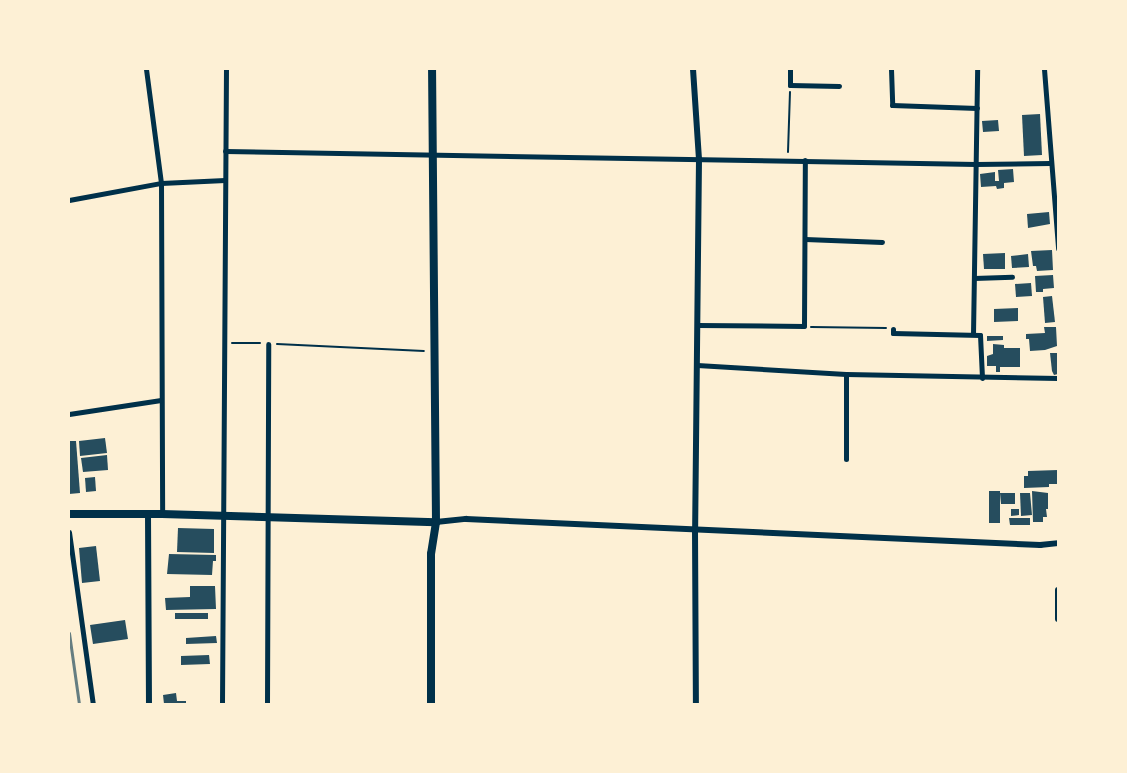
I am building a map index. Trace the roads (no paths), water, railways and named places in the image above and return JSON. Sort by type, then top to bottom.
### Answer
[{"type":"main road","points":[[431,704],[431,554],[436,522],[432,69]]},
{"type":"main road","points":[[69,514],[162,514],[436,522]]},
{"type":"street","points":[[146,69],[161,183],[162,514]]},
{"type":"street","points":[[222,704],[226,69]]},
{"type":"street","points":[[694,69],[699,158],[695,530],[696,704]]},
{"type":"street","points":[[790,69],[790,84],[839,86]]},
{"type":"street","points":[[891,69],[892,105],[977,108]]},
{"type":"street","points":[[973,334],[977,69]]},
{"type":"street","points":[[1044,69],[1058,248]]},
{"type":"street","points":[[225,151],[788,159],[976,164],[1050,163]]},
{"type":"street","points":[[697,325],[804,326],[805,160]]},
{"type":"street","points":[[69,200],[161,183],[225,180]]},
{"type":"street","points":[[805,239],[882,242]]},
{"type":"street","points":[[974,278],[1012,277]]},
{"type":"street","points":[[893,329],[893,333],[980,335],[982,378]]},
{"type":"street","points":[[267,704],[266,517],[268,344]]},
{"type":"street","points":[[697,365],[846,374],[1058,378]]},
{"type":"street","points":[[846,374],[846,459]]},
{"type":"street","points":[[69,414],[161,400]]},
{"type":"street","points":[[148,514],[149,704]]},
{"type":"street","points":[[436,522],[466,519],[1040,545],[1058,543]]},
{"type":"street","points":[[69,532],[92,704]]},
{"type":"street","points":[[1058,590],[1058,620]]},
{"type":"railway","points":[[69,633],[79,704]]}]
